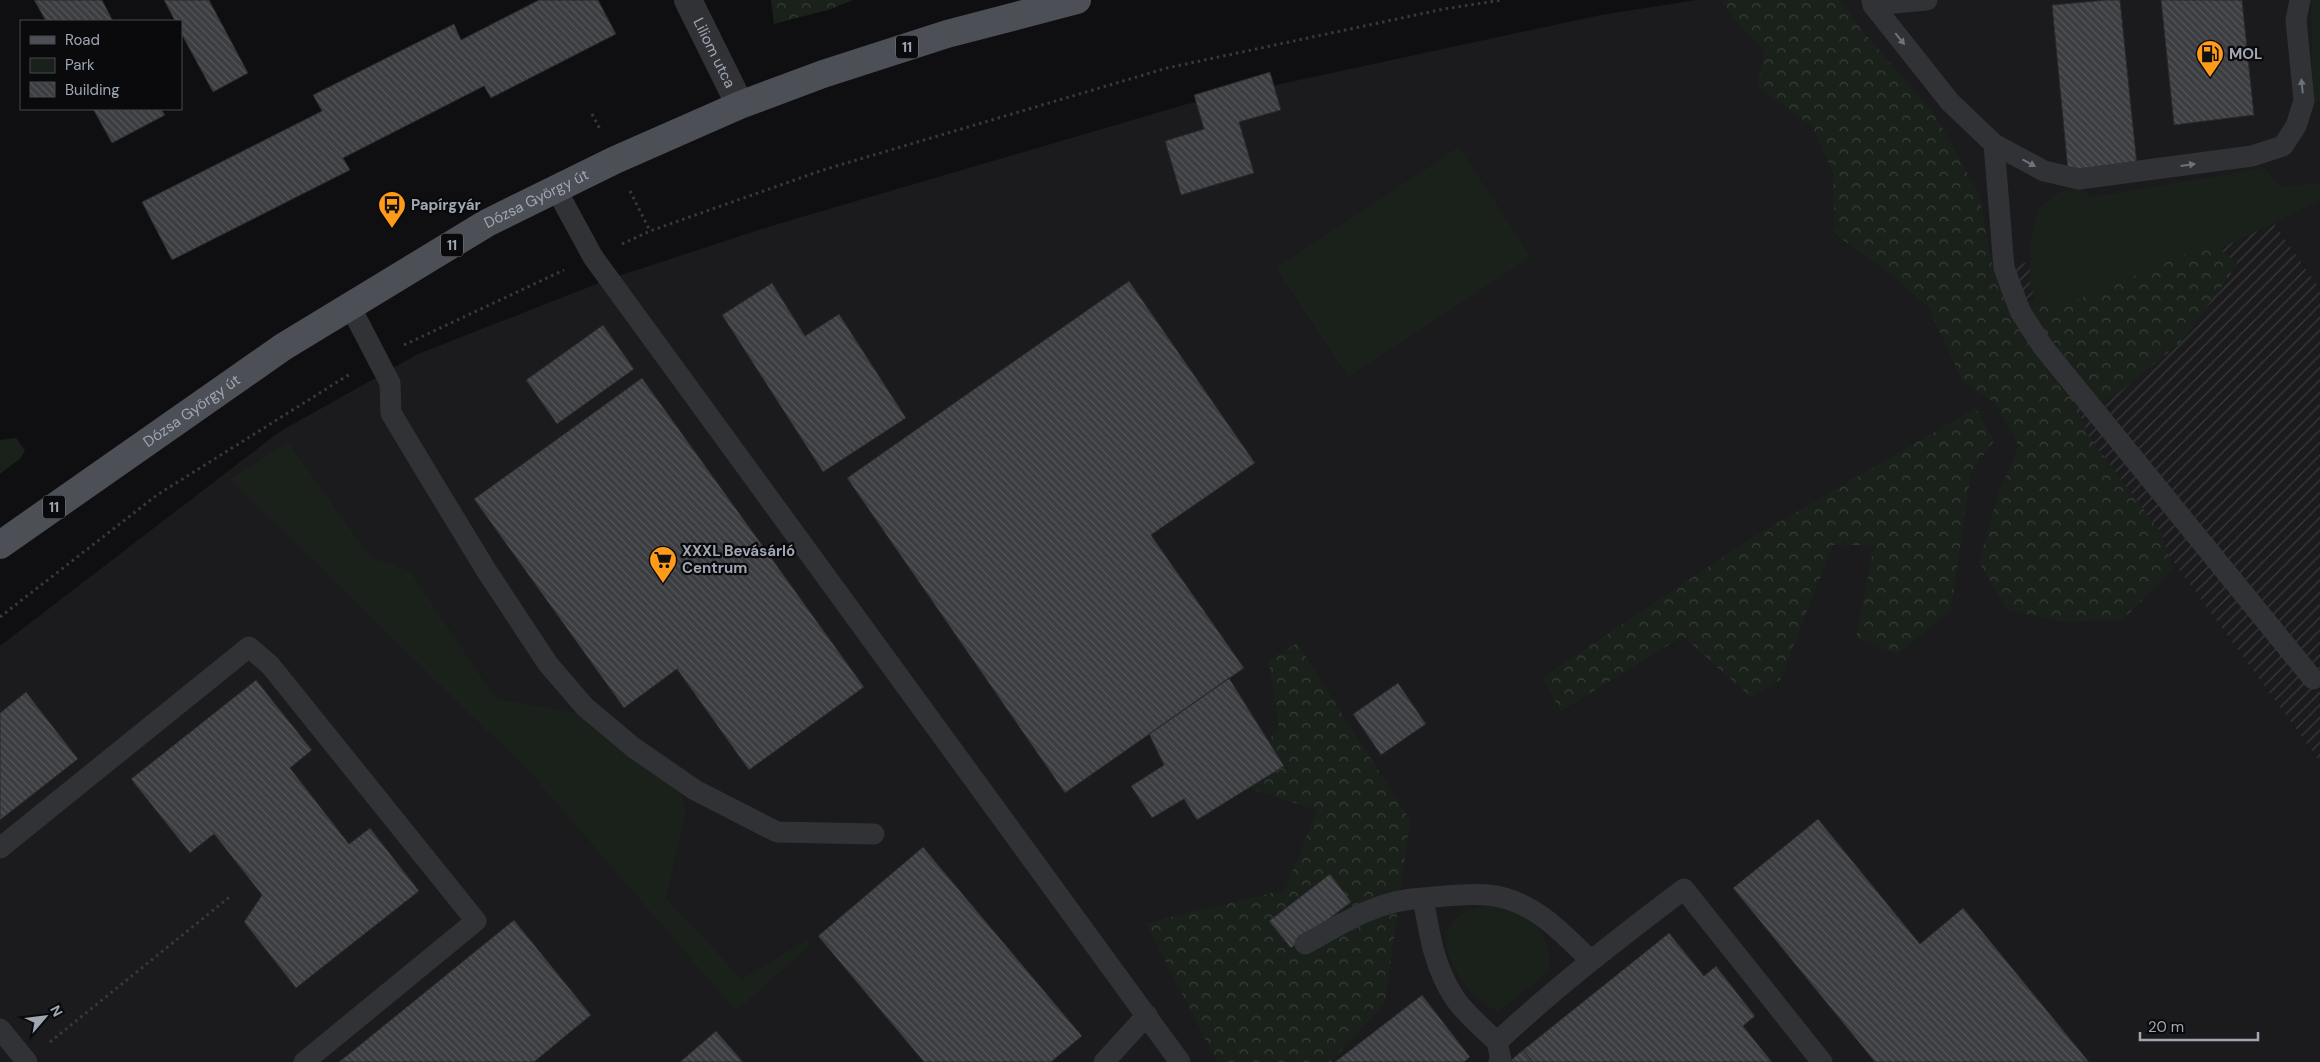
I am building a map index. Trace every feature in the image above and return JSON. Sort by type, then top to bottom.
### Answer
[{"type":"main road","name":"Dózsa György út","points":[[0,545],[284,347],[487,223],[614,160],[740,105],[823,74],[947,34],[1077,0]]},
{"type":"street","name":"Liliom utca","points":[[688,0],[740,105]]},
{"type":"lane","points":[[1872,3],[1927,0]]},
{"type":"lane","points":[[1872,3],[1950,102],[1994,144],[2044,171],[2079,179],[2252,156],[2282,146],[2296,126],[2304,101],[2296,20],[2300,0]]},
{"type":"lane","points":[[1994,144],[2004,268],[2020,311],[2043,347],[2318,681]]},
{"type":"lane","points":[[556,189],[593,257],[1180,1062]]},
{"type":"lane","points":[[350,306],[390,383],[392,413],[427,473],[548,664],[585,707],[634,748],[695,790],[777,832],[874,834]]},
{"type":"lane","points":[[0,848],[249,647],[270,665],[476,921],[304,1062]]},
{"type":"lane","points":[[1423,898],[1430,937],[1440,970],[1454,998],[1500,1056],[1590,960],[1684,889],[1822,1062]]},
{"type":"lane","points":[[1305,944],[1369,909],[1391,902],[1423,898],[1488,895],[1524,904],[1545,918],[1590,960]]},
{"type":"lane","points":[[1104,1062],[1147,1016]]},
{"type":"lane","points":[[0,1029],[27,1062]]},
{"type":"path","points":[[0,617],[157,495],[376,358],[650,231],[823,170],[1167,68],[1444,9],[1502,0]]},
{"type":"path","points":[[27,1062],[232,895]]},
{"type":"shaded area","points":[[1696,0],[2320,0],[2320,289],[2261,205],[1968,280],[2320,762],[2320,1062],[0,1062],[0,646],[279,432],[418,354],[609,279],[771,226],[1187,104],[1601,15]]},
{"type":"shaded area","points":[[2261,205],[2320,289],[2320,762],[1967,280],[2004,268]]},
{"type":"green space","points":[[771,0],[853,0],[831,9],[774,24]]},
{"type":"green space","points":[[1721,0],[1841,0],[1860,28],[1934,113],[1979,194],[1994,275],[2027,302],[2076,300],[2212,243],[2238,264],[2181,342],[2120,392],[2080,414],[2088,435],[2162,534],[2173,570],[2122,620],[2063,622],[2007,610],[1979,562],[1999,492],[2019,446],[1995,403],[1962,380],[1929,308],[1896,278],[1835,234],[1833,172],[1813,127],[1757,86],[1765,51],[1737,22]]},
{"type":"green space","points":[[2311,0],[2320,0],[2320,101],[2313,101]]},
{"type":"green space","points":[[1459,147],[1531,257],[1348,377],[1276,268]]},
{"type":"green space","points":[[2265,168],[2280,187],[2320,183],[2320,201],[2044,333],[2029,279],[2031,238],[2038,209],[2062,190],[2083,190],[2093,197]]},
{"type":"green space","points":[[1976,408],[1994,441],[1971,472],[1951,610],[1898,654],[1856,638],[1874,545],[1833,545],[1780,680],[1751,697],[1683,636],[1561,711],[1542,678],[1750,539]]},
{"type":"green space","points":[[16,438],[25,450],[21,458],[0,474],[0,440]]},
{"type":"green space","points":[[288,442],[370,557],[410,571],[496,699],[578,713],[679,788],[686,812],[666,898],[742,979],[808,939],[811,945],[736,1011],[533,776],[230,479]]},
{"type":"green space","points":[[1297,643],[1410,820],[1385,1003],[1331,1062],[1217,1062],[1146,923],[1285,890],[1317,810],[1232,783],[1279,728],[1269,661]]},
{"type":"green space","points":[[1488,905],[1526,917],[1542,933],[1547,944],[1549,957],[1549,972],[1498,1012],[1468,989],[1453,966],[1446,946],[1448,929],[1458,917],[1471,909]]},
{"type":"building","points":[[34,0],[102,0],[112,20],[45,20]]},
{"type":"building","points":[[164,0],[209,0],[248,73],[213,92],[182,35],[182,20],[174,20]]},
{"type":"building","points":[[539,0],[598,0],[616,34],[491,98],[484,86],[343,158],[350,170],[172,260],[142,202],[322,111],[313,95],[454,24],[461,40]]},
{"type":"building","points":[[2120,0],[2137,165],[2068,171],[2052,5]]},
{"type":"building","name":"MOL","points":[[2161,0],[2242,0],[2254,115],[2174,125]]},
{"type":"building","points":[[1270,72],[1281,110],[1239,122],[1254,173],[1181,195],[1165,141],[1204,129],[1194,95]]},
{"type":"building","points":[[94,110],[162,110],[165,115],[112,143]]},
{"type":"building","points":[[1129,281],[1255,463],[1151,535],[1244,668],[1065,793],[847,478]]},
{"type":"building","points":[[772,283],[805,336],[839,314],[906,418],[823,472],[722,315]]},
{"type":"building","points":[[603,325],[634,369],[557,424],[526,380]]},
{"type":"building","name":"XXXL Bevásárló Centrum","points":[[642,378],[864,687],[749,770],[677,669],[624,708],[474,499]]},
{"type":"building","points":[[1229,678],[1284,766],[1197,820],[1184,799],[1152,818],[1131,786],[1164,765],[1149,734]]},
{"type":"building","points":[[256,680],[312,750],[290,768],[349,844],[370,828],[419,891],[296,988],[244,922],[262,895],[214,834],[190,853],[131,779]]},
{"type":"building","points":[[1398,683],[1426,724],[1381,755],[1353,714]]},
{"type":"building","points":[[26,692],[78,759],[0,820],[0,713]]},
{"type":"building","points":[[1818,819],[1920,944],[1963,908],[2089,1062],[1875,1062],[1733,888]]},
{"type":"building","points":[[923,847],[1082,1036],[1051,1062],[924,1062],[818,936]]},
{"type":"building","points":[[1330,874],[1351,902],[1291,948],[1269,921]]},
{"type":"building","points":[[514,920],[591,1015],[534,1062],[339,1062]]},
{"type":"building","points":[[1669,933],[1704,976],[1716,966],[1755,1016],[1743,1026],[1772,1062],[1533,1062],[1523,1050]]},
{"type":"building","points":[[1422,995],[1470,1057],[1464,1062],[1335,1062]]},
{"type":"building","points":[[716,1031],[743,1062],[680,1062]]},
{"type":"building","points":[[1523,1050],[1533,1062],[1512,1062],[1511,1060]]},
{"type":"place","name":"MOL","points":[[2210,78]]},
{"type":"place","name":"Papírgyár","points":[[392,229]]},
{"type":"place","name":"XXXL Bevásárló Centrum","points":[[663,584]]}]
